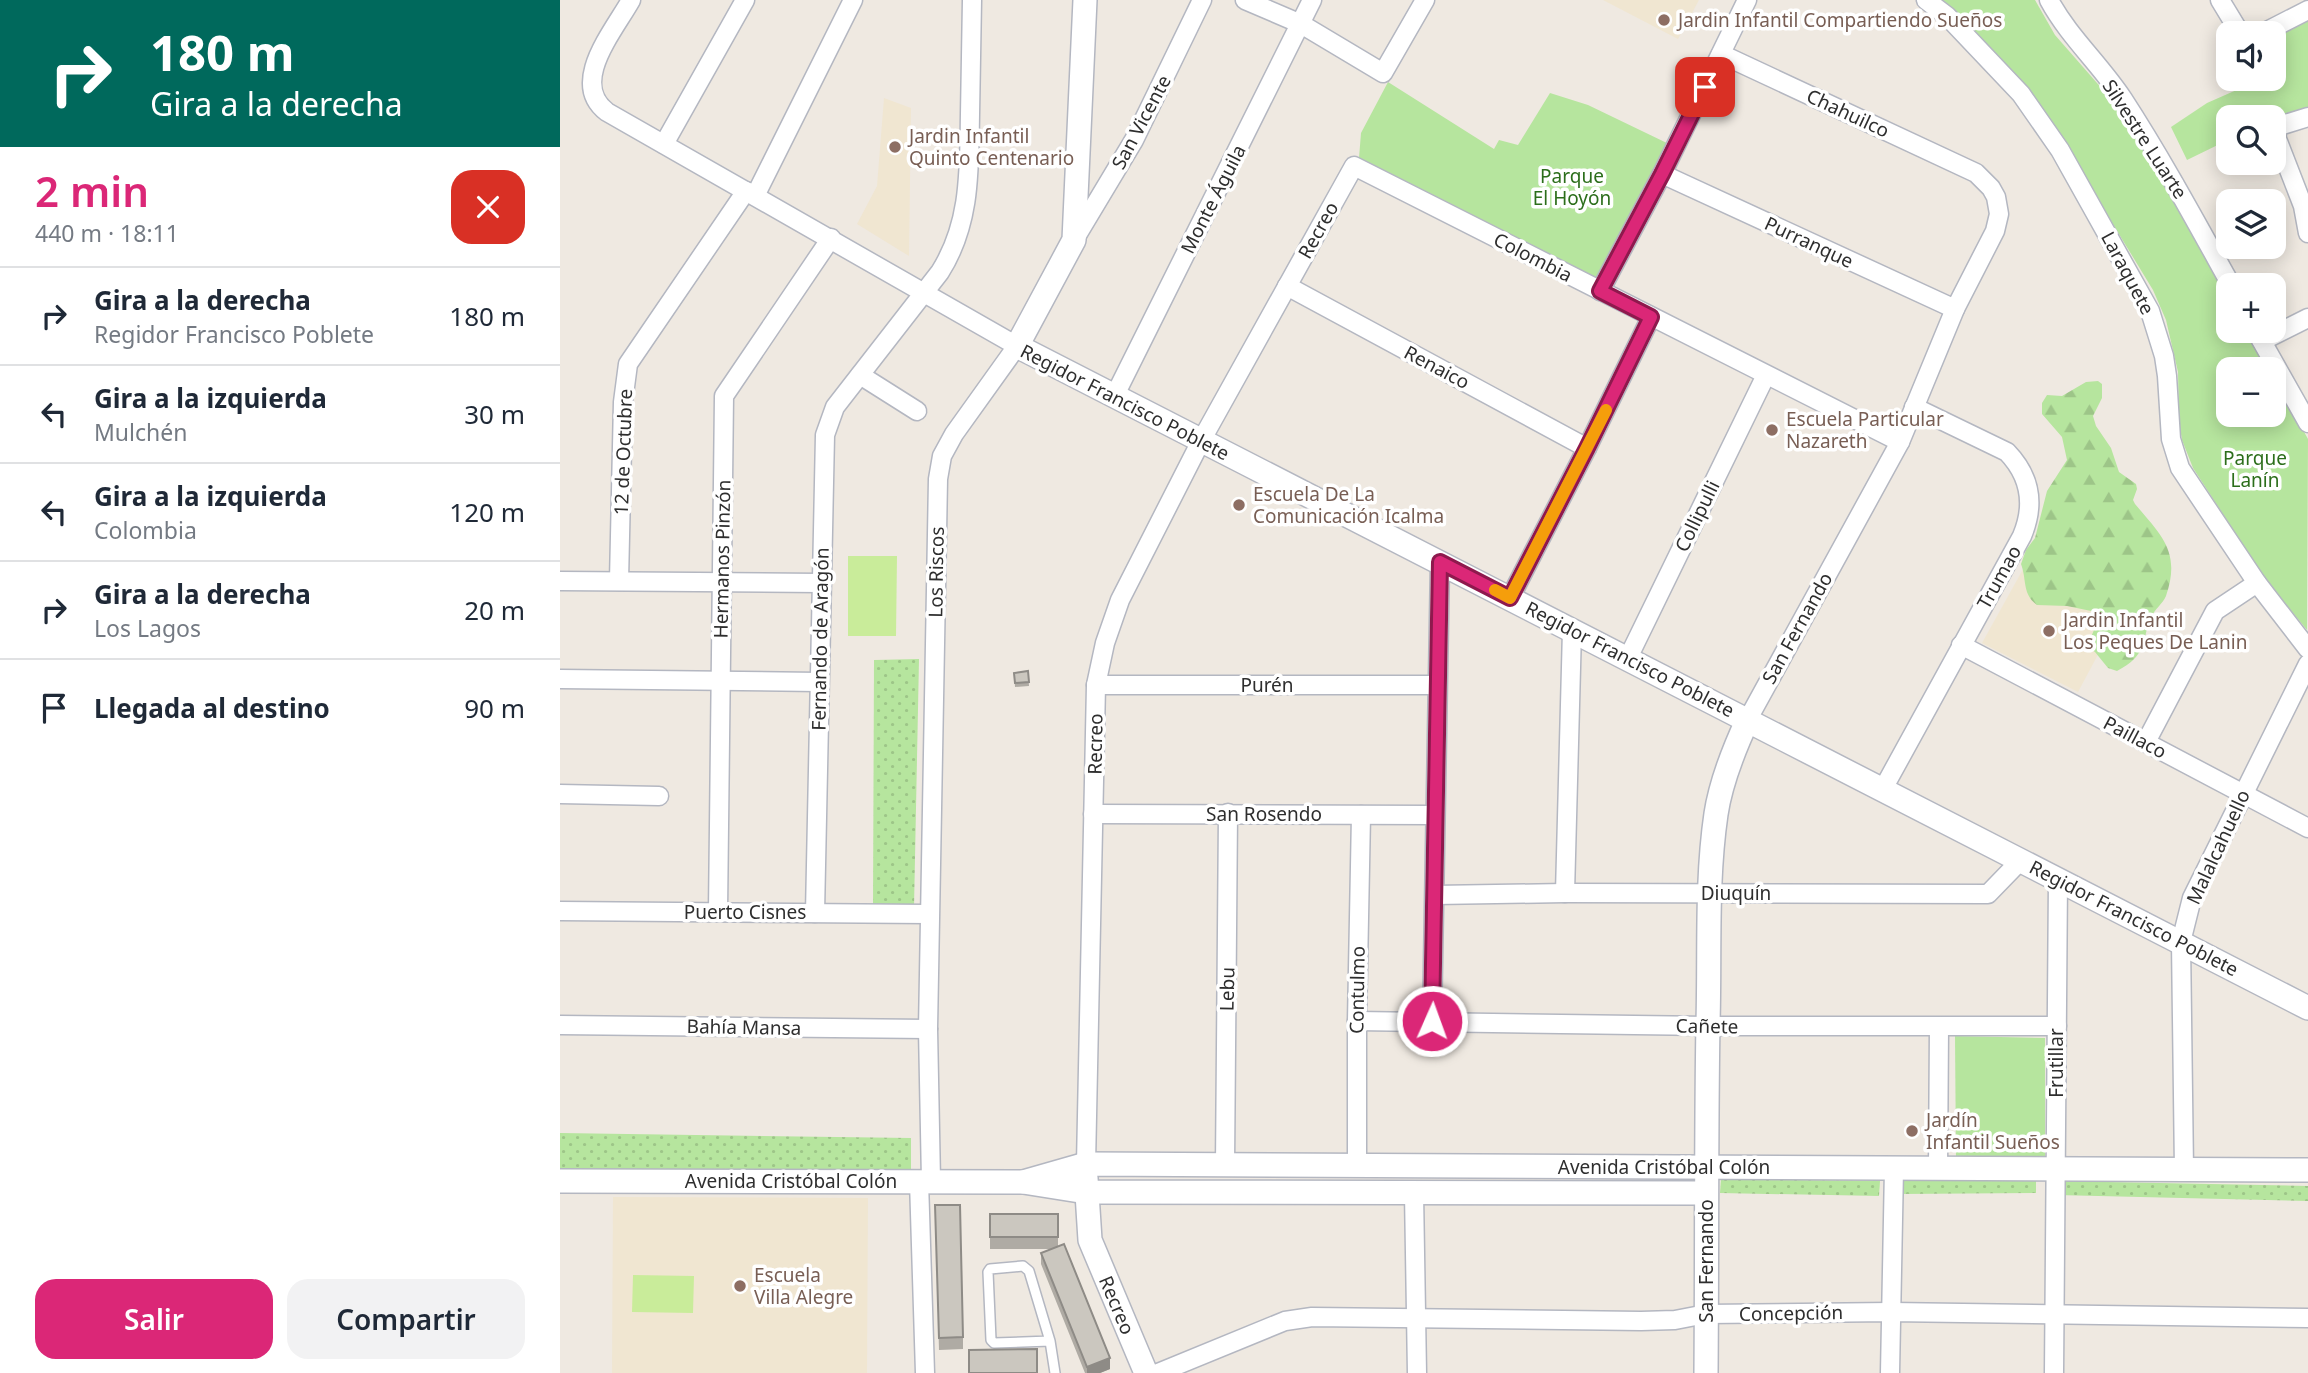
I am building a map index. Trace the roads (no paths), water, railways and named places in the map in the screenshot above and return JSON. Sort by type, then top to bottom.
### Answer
[{"type":"street","name":"Regidor Francisco Poblete","points":[[631,0],[592,69],[590,85],[593,96],[597,105],[607,113],[1017,346],[2308,1008]]},
{"type":"street","points":[[664,144],[745,0]]},
{"type":"street","name":"12 de Octubre","points":[[619,581],[623,402],[628,364],[751,194],[853,0]]},
{"type":"street","name":"Fernando de Aragón","points":[[815,913],[825,435],[835,407],[951,254],[960,233],[967,199],[972,0]]},
{"type":"street","name":"Los Riscos","points":[[925,1373],[925,1181],[938,479],[942,456],[954,434],[1017,346],[1074,240],[1085,0]]},
{"type":"street","name":"San Vicente","points":[[1074,240],[1134,140],[1202,0]]},
{"type":"street","points":[[1245,0],[1301,24],[1383,73],[1425,0]]},
{"type":"street","name":"Monte Águila","points":[[1114,397],[1312,0]]},
{"type":"street","points":[[1600,291],[1662,174],[1746,0]]},
{"type":"street","name":"Laraquete","points":[[1926,0],[1947,16],[2021,94],[2060,150],[2150,311],[2164,356],[2171,439],[2180,468],[2258,583],[2308,649]]},
{"type":"street","name":"Silvestre Luarte","points":[[2049,0],[2067,30],[2121,96],[2162,161],[2224,273]]},
{"type":"street","points":[[2220,0],[2233,21]]},
{"type":"street","points":[[2286,21],[2308,10]]},
{"type":"street","name":"Chahuilco","points":[[1721,54],[1976,173]]},
{"type":"street","points":[[2308,117],[2276,127],[2277,139],[2303,206],[2308,233]]},
{"type":"street","name":"Recreo","points":[[1146,1373],[1090,1240],[1086,1192],[1096,685],[1105,643],[1120,600],[1200,441],[1354,166]]},
{"type":"street","name":"Colombia","points":[[1354,166],[1900,442]]},
{"type":"street","name":"San Fernando","points":[[1706,1373],[1708,1026],[1716,814],[1728,767],[1748,719],[1900,442],[1955,309],[1998,223],[1996,197],[1976,173]]},
{"type":"street","name":"Purranque","points":[[1662,174],[1955,309]]},
{"type":"street","name":"Hermanos Pinzón","points":[[718,912],[724,396],[831,238]]},
{"type":"street","name":"Renaico","points":[[1287,286],[1587,448]]},
{"type":"street","points":[[1510,598],[1651,317]]},
{"type":"street","points":[[2286,326],[2308,317]]},
{"type":"street","points":[[2263,343],[2308,423]]},
{"type":"street","points":[[860,375],[917,411]]},
{"type":"street","name":"Collipulli","points":[[1628,658],[1766,375]]},
{"type":"street","name":"Trumao","points":[[1883,789],[2027,524],[2030,498],[2023,473],[2007,453],[1914,407]]},
{"type":"street","points":[[1432,1021],[1440,562]]},
{"type":"street","points":[[560,581],[821,583]]},
{"type":"street","points":[[2146,743],[2215,611],[2258,583]]},
{"type":"street","points":[[1566,892],[1572,629]]},
{"type":"street","name":"Paillaco","points":[[1961,645],[2308,828]]},
{"type":"street","name":"Malalcahuello","points":[[2184,1170],[2181,942],[2192,898],[2308,664]]},
{"type":"street","points":[[560,679],[721,683],[819,682]]},
{"type":"street","name":"Purén","points":[[1096,685],[1437,685]]},
{"type":"street","points":[[560,794],[659,796]]},
{"type":"street","name":"San Rosendo","points":[[1093,814],[1435,815]]},
{"type":"street","name":"Lebu","points":[[1224,1165],[1228,814]]},
{"type":"street","name":"Contulmo","points":[[1357,1166],[1361,815]]},
{"type":"street","name":"Diuquín","points":[[1435,895],[1566,892],[1988,894],[2021,860]]},
{"type":"street","name":"Frutillar","points":[[2054,1373],[2058,879]]},
{"type":"street","name":"Puerto Cisnes","points":[[560,911],[929,914]]},
{"type":"street","name":"Cañete","points":[[1357,1021],[1708,1026],[2057,1026]]},
{"type":"street","name":"Bahía Mansa","points":[[560,1025],[928,1029]]},
{"type":"street","points":[[1938,1169],[1940,1027]]},
{"type":"street","name":"Avenida Cristóbal Colón","points":[[1023,1182],[1086,1164],[2308,1170]]},
{"type":"street","points":[[1890,1373],[1894,1168]]},
{"type":"street","name":"Avenida Cristóbal Colón","points":[[560,1181],[1023,1182],[1086,1192],[1706,1193]]},
{"type":"street","points":[[1414,1192],[1417,1373]]},
{"type":"street","name":"Concepción","points":[[1158,1373],[1285,1321],[1312,1317],[1640,1321],[1675,1320],[1706,1314],[1891,1311],[2308,1318]]},
{"type":"lane","points":[[1050,1341],[995,1343],[991,1339],[990,1269],[1023,1266],[1029,1271],[1050,1341],[1055,1373]]},
{"type":"place","name":"Jardin Infantil Compartiendo Sueños","points":[[1664,20]]},
{"type":"place","name":"Jardin Infantil Quinto Centenario","points":[[895,147]]},
{"type":"place","name":"Escuela Particular Nazareth","points":[[1772,430]]},
{"type":"place","name":"Escuela De La Comunicación Icalma","points":[[1239,505]]},
{"type":"place","name":"Jardin Infantil Los Peques De Lanin","points":[[2049,631]]},
{"type":"place","name":"Jardín Infantil Sueños","points":[[1912,1131]]},
{"type":"place","name":"Escuela Villa Alegre","points":[[740,1286]]},
{"type":"park label","name":"Parque El Hoyón","points":[[1572,187]]},
{"type":"park label","name":"Parque Lanín","points":[[2255,469]]}]
